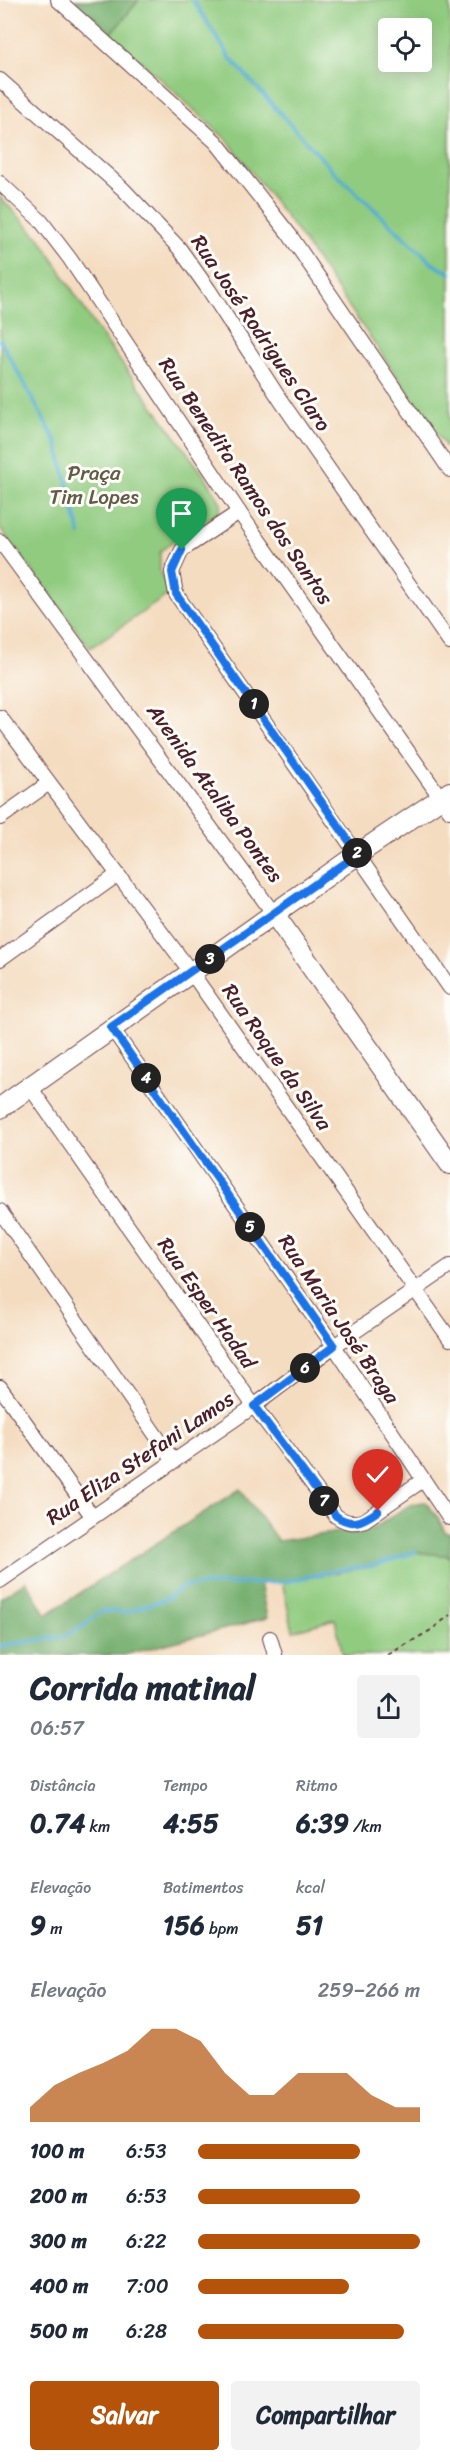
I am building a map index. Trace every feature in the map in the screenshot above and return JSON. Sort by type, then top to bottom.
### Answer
[{"type":"street","points":[[58,0],[216,142],[289,234],[450,470]]},
{"type":"street","name":"Rua José Rodrigues Claro","points":[[0,80],[123,189],[179,248],[209,290],[281,402],[450,643]]},
{"type":"street","name":"Rua Benedita Ramos dos Santos","points":[[0,183],[41,221],[70,259],[239,512],[447,800]]},
{"type":"street","points":[[239,512],[182,550],[172,572],[176,594],[450,988]]},
{"type":"street","name":"Avenida Ataliba Pontes","points":[[0,541],[274,915],[450,1164]]},
{"type":"street","name":"Rua Roque da Silva","points":[[0,717],[191,972],[450,1339]]},
{"type":"street","points":[[0,818],[49,783]]},
{"type":"street","points":[[0,1108],[111,1027],[358,854],[447,800]]},
{"type":"street","points":[[0,959],[117,875]]},
{"type":"street","name":"Rua Maria José Braga","points":[[111,1027],[334,1346],[449,1518]]},
{"type":"street","name":"Rua Esper Hadad","points":[[30,1087],[254,1406],[336,1516],[346,1523],[355,1524],[365,1520],[423,1480]]},
{"type":"street","points":[[0,1211],[173,1460]]},
{"type":"street","name":"Rua Eliza Stefani Lamos","points":[[1,1578],[254,1406],[334,1346],[417,1291],[450,1266]]},
{"type":"street","points":[[0,1387],[92,1516]]},
{"type":"street","points":[[270,1638],[274,1655]]},
{"type":"path","points":[[388,1655],[432,1630],[450,1615]]},
{"type":"green space","points":[[75,0],[139,0],[111,34]]},
{"type":"green space","points":[[139,0],[450,0],[450,445],[446,447],[296,230],[228,141],[111,34]]},
{"type":"green space","name":"Praça Tim Lopes","points":[[0,197],[42,241],[96,328],[208,481],[221,503],[219,512],[174,540],[160,552],[160,571],[169,594],[90,648],[0,528]]},
{"type":"green space","points":[[240,1489],[278,1541],[339,1532],[367,1531],[408,1506],[426,1502],[445,1532],[450,1534],[450,1556],[415,1552],[375,1566],[282,1582],[260,1583],[267,1618],[124,1655],[0,1655],[0,1598],[26,1581],[46,1615]]},
{"type":"green space","points":[[415,1552],[450,1556],[450,1655],[343,1655],[335,1619],[293,1631],[282,1582],[376,1565]]},
{"type":"waterway","points":[[193,0],[230,58],[333,171],[433,264],[450,273]]},
{"type":"waterway","points":[[0,340],[57,443],[80,534]]},
{"type":"waterway","points":[[0,1646],[65,1636],[85,1625],[101,1611],[125,1612],[166,1599],[184,1586],[282,1582],[376,1565],[415,1552]]},
{"type":"route","points":[[182,550],[172,572],[176,594],[358,854],[111,1027],[334,1346],[254,1406],[336,1516],[346,1523],[355,1524],[378,1511]]}]
